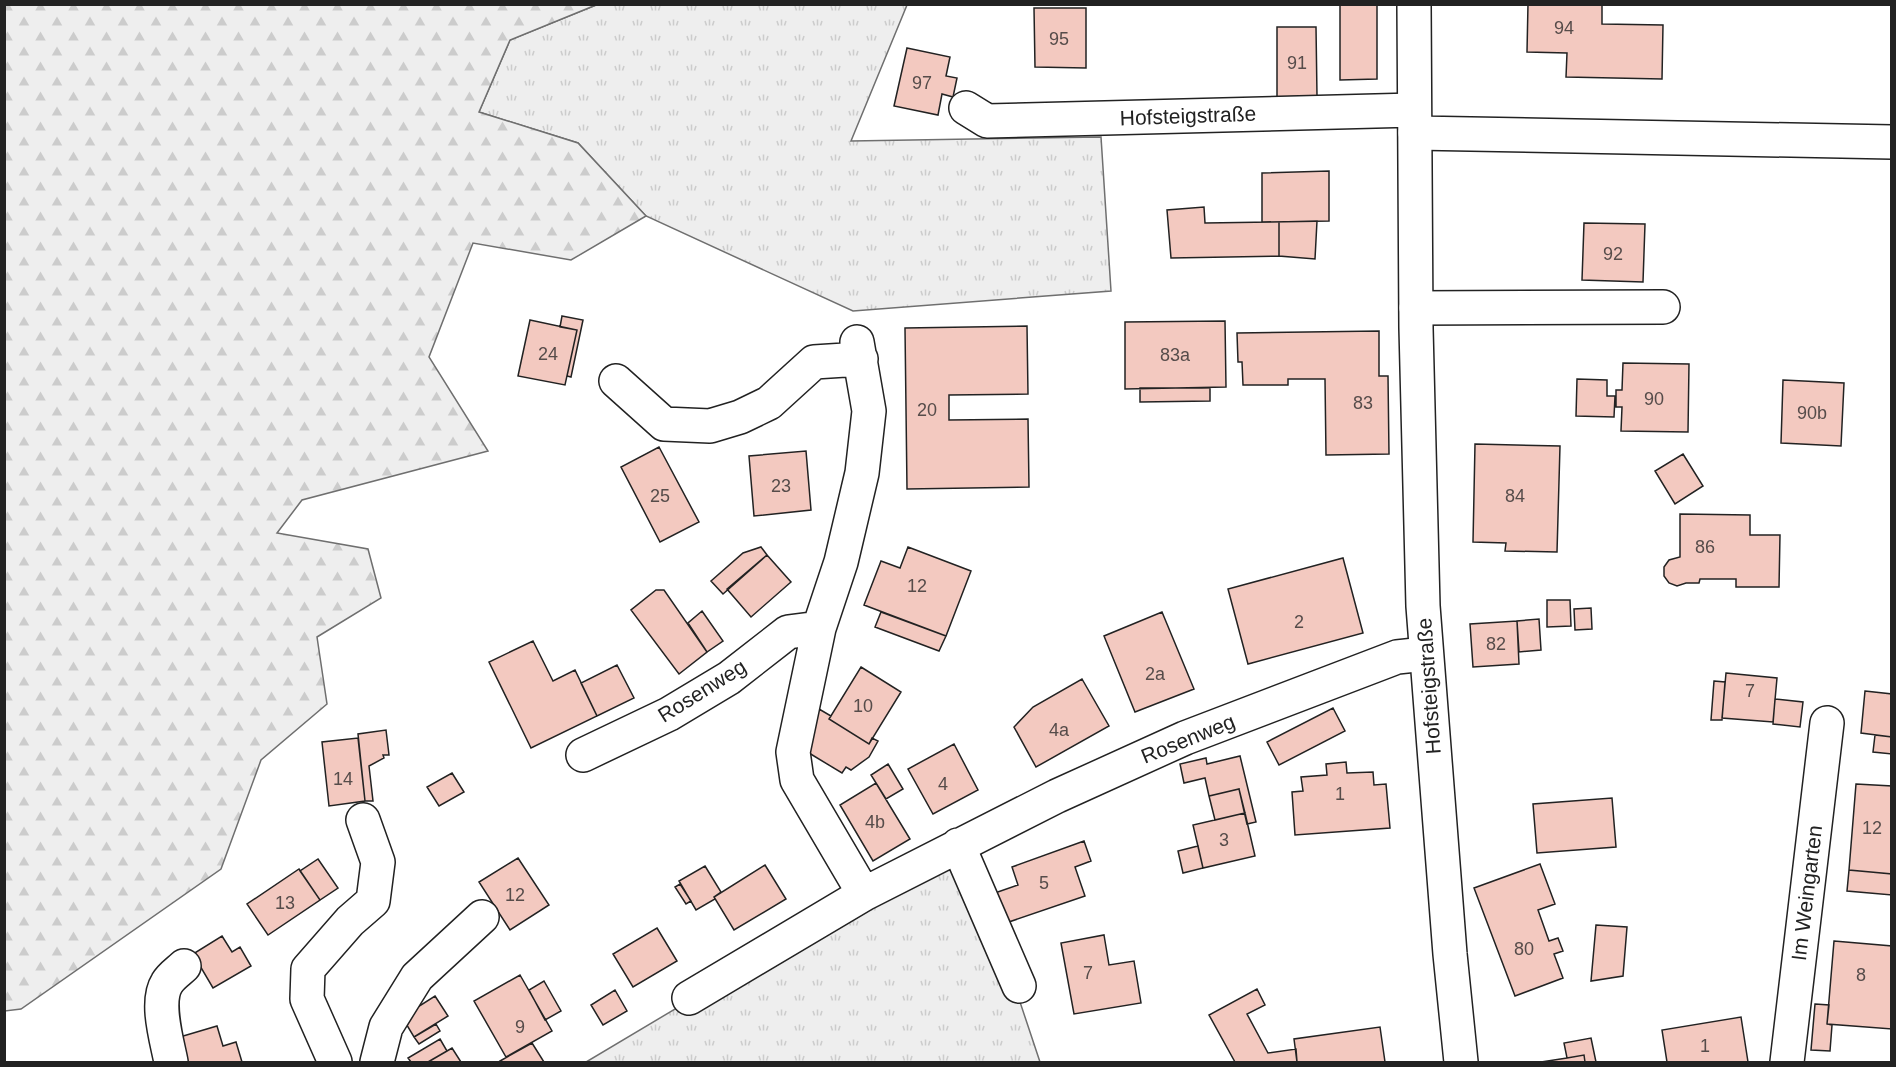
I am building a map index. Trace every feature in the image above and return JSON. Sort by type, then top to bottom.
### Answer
[{"type":"street","name":"Hofsteigstraße","points":[[1414,4],[1416,308],[1425,654],[1461,1062]]},
{"type":"street","name":"Hofsteigstraße","points":[[966,108],[987,121],[1414,122]]},
{"type":"street","points":[[1414,122],[1892,142]]},
{"type":"street","points":[[1416,308],[1663,307]]},
{"type":"street","points":[[616,381],[664,424],[710,426],[740,417],[769,403],[814,362],[859,351],[869,411],[862,473],[841,562],[819,628],[793,752],[797,780],[864,894]]},
{"type":"street","name":"Rosenweg","points":[[583,755],[669,714],[729,678],[788,632],[819,628]]},
{"type":"street","name":"Rosenweg","points":[[689,998],[864,894],[1057,796],[1185,738],[1397,657],[1425,654]]},
{"type":"street","name":"Im Weingarten","points":[[1787,1062],[1827,723]]},
{"type":"street","points":[[335,1062],[307,999],[308,969],[350,921],[373,901],[378,862],[363,820]]},
{"type":"street","points":[[958,845],[1019,986]]},
{"type":"street","points":[[377,1062],[386,1027],[417,976],[482,917]]},
{"type":"street","points":[[171,1062],[163,1022],[163,992],[168,981],[184,966]]},
{"type":"green space","points":[[4,5],[596,5],[510,40],[479,112],[578,143],[646,216],[571,260],[473,243],[429,357],[488,451],[302,500],[277,533],[368,549],[381,598],[317,637],[327,704],[261,760],[221,869],[21,1009],[5,1011]]},
{"type":"green space","points":[[596,5],[907,5],[851,141],[1101,137],[1111,291],[853,311],[646,216],[578,143],[479,112],[510,40]]},
{"type":"green space","points":[[955,852],[1015,987],[1040,1062],[586,1062],[865,896]]},
{"type":"building","points":[[1340,4],[1377,4],[1377,79],[1340,80]]},
{"type":"building","points":[[1528,4],[1602,4],[1602,24],[1663,25],[1662,79],[1566,77],[1567,53],[1527,52]]},
{"type":"building","points":[[1034,8],[1086,8],[1086,68],[1035,67]]},
{"type":"building","points":[[1277,27],[1316,27],[1317,96],[1277,97]]},
{"type":"building","points":[[907,48],[950,57],[946,76],[957,78],[953,97],[942,94],[938,115],[894,106]]},
{"type":"building","points":[[1329,171],[1329,221],[1262,222],[1262,173]]},
{"type":"building","points":[[1204,207],[1205,223],[1279,222],[1279,256],[1171,258],[1167,210]]},
{"type":"building","points":[[1317,221],[1315,259],[1279,256],[1279,222]]},
{"type":"building","points":[[1584,223],[1645,224],[1643,282],[1582,280]]},
{"type":"building","points":[[562,316],[583,320],[571,377],[567,376],[577,330],[560,327]]},
{"type":"building","points":[[530,320],[577,330],[565,385],[518,376]]},
{"type":"building","points":[[1225,321],[1226,387],[1125,389],[1125,322]]},
{"type":"building","points":[[1027,326],[1028,394],[949,395],[949,420],[1028,419],[1029,487],[907,489],[905,328]]},
{"type":"building","points":[[1379,331],[1379,376],[1388,376],[1389,454],[1326,455],[1325,379],[1288,379],[1288,385],[1243,385],[1242,362],[1238,362],[1237,333]]},
{"type":"building","points":[[1623,363],[1689,364],[1688,432],[1621,431],[1622,407],[1616,407],[1616,390],[1622,390]]},
{"type":"building","points":[[1577,379],[1607,380],[1607,396],[1615,396],[1614,417],[1576,416]]},
{"type":"building","points":[[1783,380],[1844,383],[1841,446],[1781,443]]},
{"type":"building","points":[[1140,388],[1210,388],[1210,401],[1140,402]]},
{"type":"building","points":[[1475,444],[1560,446],[1557,552],[1505,551],[1506,543],[1473,542]]},
{"type":"building","points":[[659,447],[699,522],[660,542],[621,467]]},
{"type":"building","points":[[806,451],[811,510],[754,516],[749,456]]},
{"type":"building","points":[[1683,454],[1703,486],[1675,504],[1655,471]]},
{"type":"building","points":[[1680,514],[1750,515],[1750,535],[1780,535],[1779,587],[1736,587],[1736,579],[1700,579],[1699,583],[1677,586],[1669,583],[1664,576],[1664,567],[1669,560],[1680,557]]},
{"type":"building","points":[[761,547],[767,555],[723,594],[711,581],[743,553]]},
{"type":"building","points":[[908,547],[971,571],[946,636],[864,605],[881,561],[900,568]]},
{"type":"building","points":[[767,555],[791,582],[751,617],[727,589]]},
{"type":"building","points":[[1343,558],[1363,633],[1248,664],[1228,589]]},
{"type":"building","points":[[656,590],[664,590],[707,652],[679,674],[631,610]]},
{"type":"building","points":[[1547,600],[1570,600],[1571,626],[1547,627]]},
{"type":"building","points":[[1591,608],[1592,629],[1575,630],[1574,609]]},
{"type":"building","points":[[702,611],[723,641],[707,652],[688,623]]},
{"type":"building","points":[[881,612],[946,636],[939,651],[875,627]]},
{"type":"building","points":[[1162,612],[1194,689],[1135,712],[1104,636]]},
{"type":"building","points":[[1539,619],[1541,650],[1519,652],[1517,621]]},
{"type":"building","points":[[1517,621],[1519,664],[1473,667],[1470,624]]},
{"type":"building","points":[[533,641],[553,681],[575,670],[597,716],[531,748],[489,662]]},
{"type":"building","points":[[617,665],[634,698],[597,716],[581,683]]},
{"type":"building","points":[[861,667],[901,692],[869,744],[829,719]]},
{"type":"building","points":[[1726,673],[1777,678],[1773,722],[1722,718]]},
{"type":"building","points":[[1082,679],[1109,726],[1036,767],[1014,727],[1033,707]]},
{"type":"building","points":[[1714,681],[1725,682],[1722,720],[1711,720]]},
{"type":"building","points":[[1865,691],[1892,694],[1892,737],[1861,733]]},
{"type":"building","points":[[1775,699],[1803,702],[1800,727],[1773,724]]},
{"type":"building","points":[[1333,708],[1345,731],[1279,765],[1267,742]]},
{"type":"building","points":[[819,709],[831,716],[829,719],[869,744],[872,738],[878,741],[869,757],[851,770],[846,767],[842,773],[809,753],[812,721]]},
{"type":"building","points":[[386,730],[389,755],[383,755],[384,758],[369,766],[373,801],[365,801],[358,734]]},
{"type":"building","points":[[1875,735],[1892,737],[1892,754],[1873,752]]},
{"type":"building","points":[[358,738],[365,801],[329,806],[322,742]]},
{"type":"building","points":[[954,744],[978,790],[933,814],[908,769]]},
{"type":"building","points":[[1240,756],[1256,822],[1247,824],[1239,789],[1209,796],[1205,778],[1184,783],[1180,764],[1206,758],[1207,764]]},
{"type":"building","points":[[1346,762],[1347,773],[1373,772],[1374,785],[1386,784],[1390,828],[1295,835],[1292,792],[1303,791],[1301,777],[1327,775],[1326,764]]},
{"type":"building","points":[[888,764],[903,789],[886,799],[871,775]]},
{"type":"building","points":[[452,773],[464,792],[439,806],[427,787]]},
{"type":"building","points":[[876,783],[910,839],[873,861],[840,805]]},
{"type":"building","points":[[1856,784],[1892,786],[1892,874],[1849,870]]},
{"type":"building","points":[[1239,789],[1245,813],[1215,820],[1209,796]]},
{"type":"building","points":[[1612,798],[1616,847],[1537,853],[1533,804]]},
{"type":"building","points":[[1245,813],[1255,856],[1203,868],[1193,825]]},
{"type":"building","points":[[1084,841],[1091,861],[1075,867],[1085,896],[1003,924],[992,894],[1018,885],[1012,867]]},
{"type":"building","points":[[1198,846],[1203,868],[1183,873],[1178,851]]},
{"type":"building","points":[[518,858],[549,905],[510,930],[479,882]]},
{"type":"building","points":[[318,859],[338,888],[320,900],[300,871]]},
{"type":"building","points":[[1540,864],[1555,904],[1538,910],[1549,941],[1558,938],[1563,951],[1554,954],[1563,978],[1515,996],[1474,888]]},
{"type":"building","points":[[765,865],[786,899],[734,930],[714,897]]},
{"type":"building","points":[[705,866],[721,892],[714,897],[715,899],[696,910],[679,881]]},
{"type":"building","points":[[299,869],[320,900],[268,935],[247,904]]},
{"type":"building","points":[[1849,870],[1892,874],[1892,895],[1847,891]]},
{"type":"building","points":[[680,884],[691,901],[686,904],[675,887]]},
{"type":"building","points":[[1596,925],[1627,927],[1623,976],[1591,981]]},
{"type":"building","points":[[657,928],[677,961],[633,987],[613,954]]},
{"type":"building","points":[[1104,935],[1109,965],[1134,961],[1141,1003],[1074,1014],[1061,943]]},
{"type":"building","points":[[222,936],[232,952],[240,947],[251,966],[213,988],[193,954]]},
{"type":"building","points":[[1834,941],[1892,946],[1892,1029],[1827,1024]]},
{"type":"building","points":[[520,975],[552,1031],[506,1057],[474,1001]]},
{"type":"building","points":[[544,981],[561,1011],[545,1020],[529,990]]},
{"type":"building","points":[[1257,989],[1265,1005],[1247,1014],[1268,1053],[1296,1049],[1297,1062],[1235,1062],[1209,1015]]},
{"type":"building","points":[[615,990],[627,1011],[603,1025],[591,1005]]},
{"type":"building","points":[[435,996],[448,1016],[414,1037],[402,1017]]},
{"type":"building","points":[[1815,1004],[1829,1005],[1827,1024],[1832,1025],[1830,1051],[1811,1050]]},
{"type":"building","points":[[1741,1017],[1748,1062],[1667,1062],[1662,1030]]},
{"type":"building","points":[[436,1024],[440,1031],[419,1044],[414,1037]]},
{"type":"building","points":[[217,1026],[223,1046],[236,1042],[242,1062],[179,1062],[173,1039]]},
{"type":"building","points":[[1380,1027],[1385,1062],[1297,1062],[1294,1039]]},
{"type":"building","points":[[1591,1038],[1596,1062],[1585,1062],[1584,1055],[1567,1058],[1564,1043]]},
{"type":"building","points":[[440,1039],[447,1051],[428,1062],[411,1062],[408,1058]]},
{"type":"building","points":[[532,1043],[544,1062],[500,1061]]},
{"type":"building","points":[[452,1048],[461,1062],[428,1062],[447,1051]]},
{"type":"building","points":[[1584,1055],[1585,1062],[1541,1062],[1567,1058]]}]
